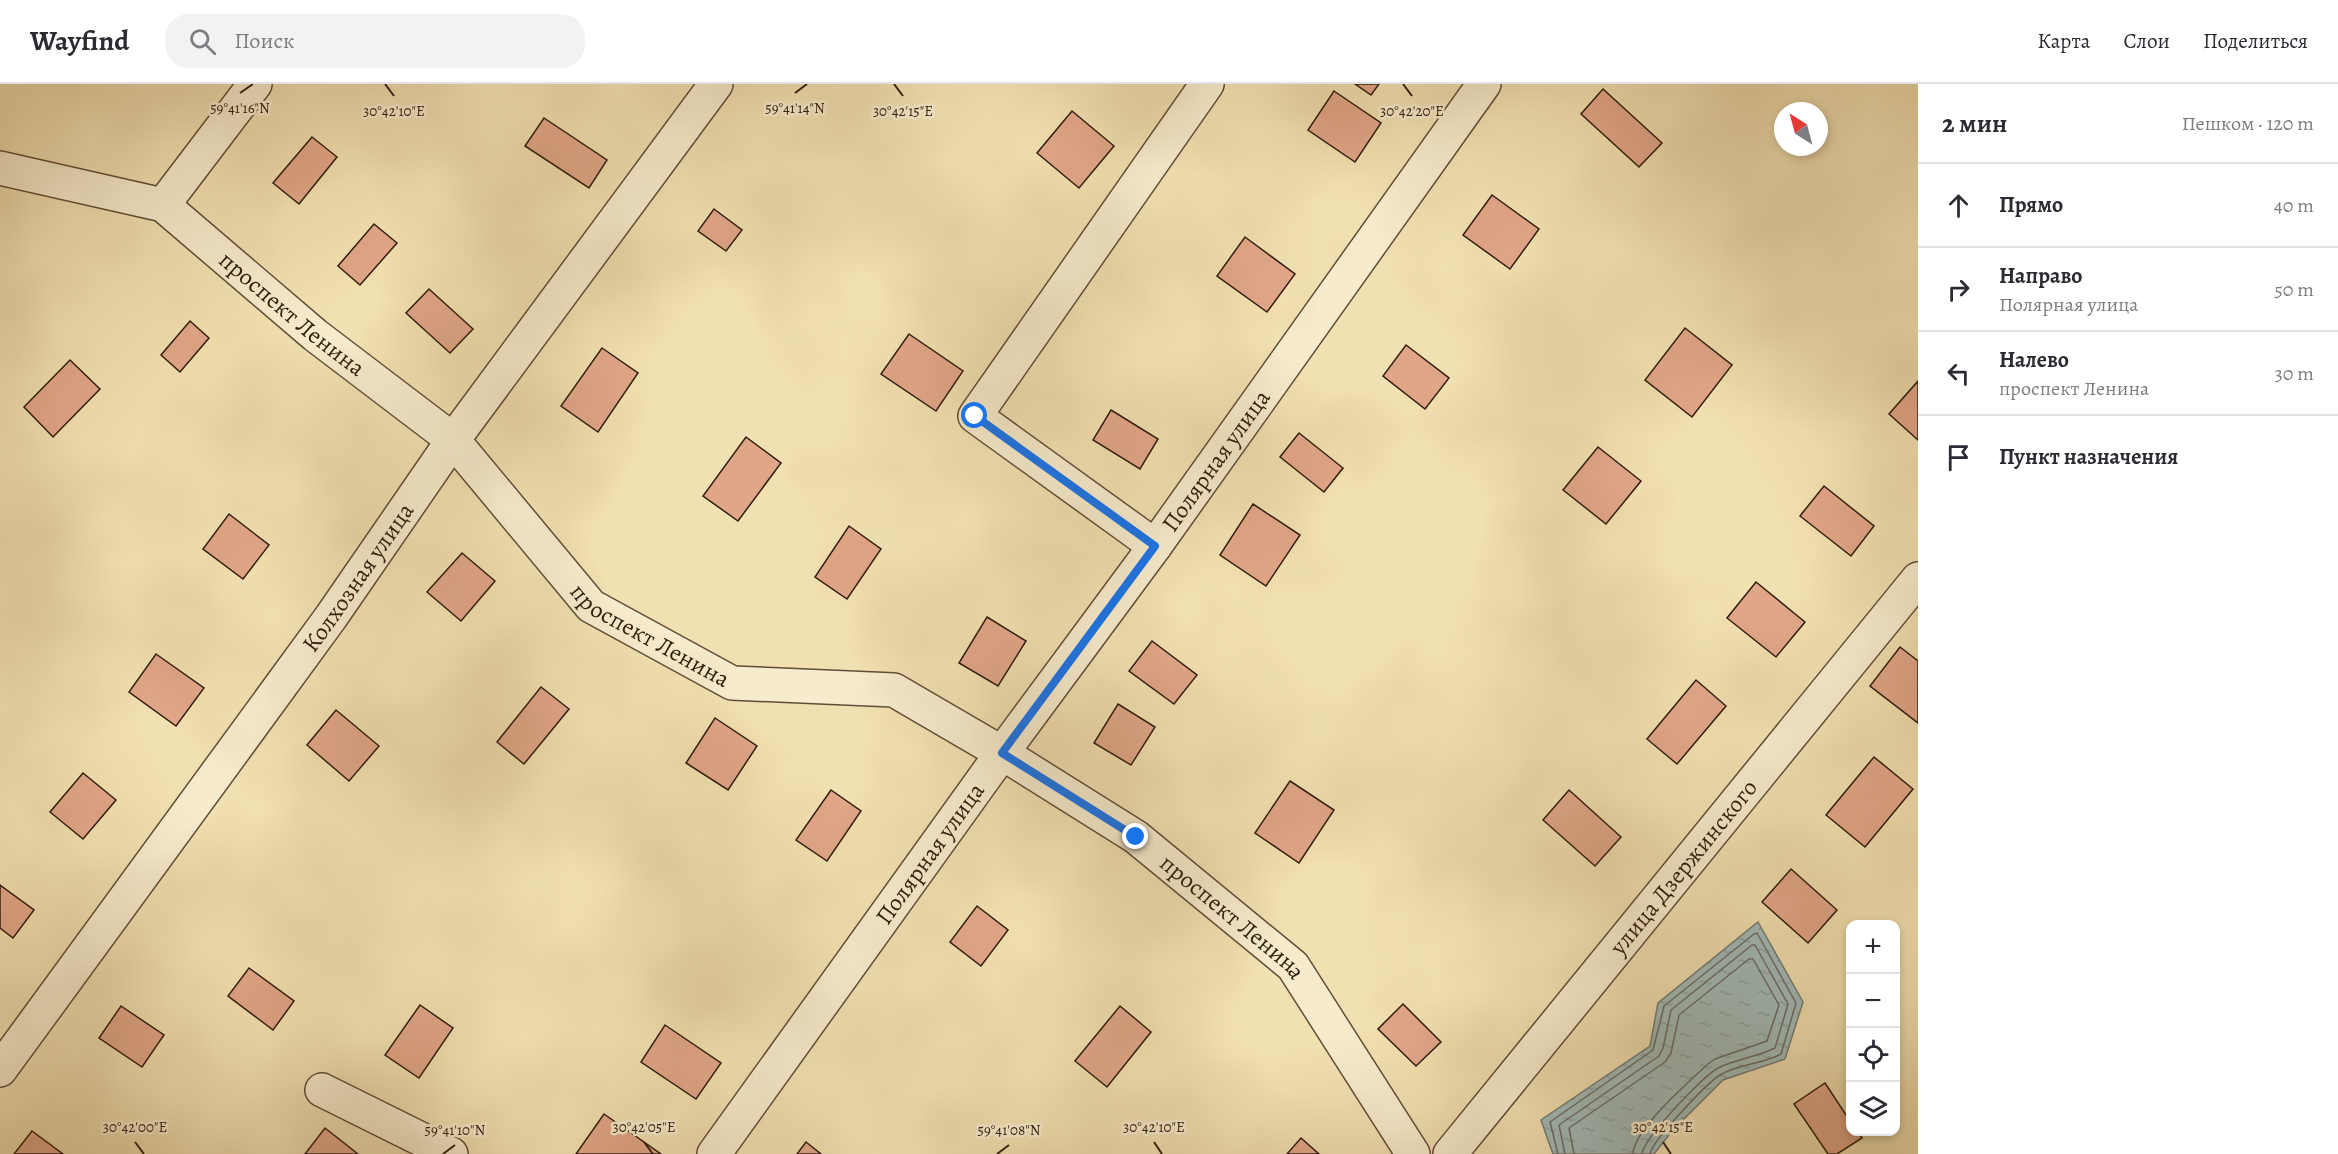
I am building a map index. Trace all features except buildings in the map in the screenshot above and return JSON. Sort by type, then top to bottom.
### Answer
[{"type":"street","points":[[163,205],[255,84]]},
{"type":"street","name":"Колхозная улица","points":[[0,1070],[332,617],[453,440],[716,84]]},
{"type":"street","points":[[1155,546],[975,416],[1207,84]]},
{"type":"street","name":"Полярная улица","points":[[714,1154],[1002,753],[1155,546],[1484,84]]},
{"type":"street","name":"проспект Ленина","points":[[0,168],[163,205],[315,335],[453,440],[591,606],[732,683],[894,690],[1002,753],[1136,837],[1293,966],[1413,1154]]},
{"type":"street","name":"улица Дзержинского","points":[[1450,1154],[1918,579]]},
{"type":"street","points":[[322,1090],[451,1154]]},
{"type":"water","points":[[1758,922],[1803,1002],[1785,1059],[1723,1080],[1672,1131],[1654,1154],[1553,1154],[1541,1120],[1650,1046],[1658,1003]]},
{"type":"route","points":[[975,416],[1155,546],[1002,753],[1136,837]]}]
